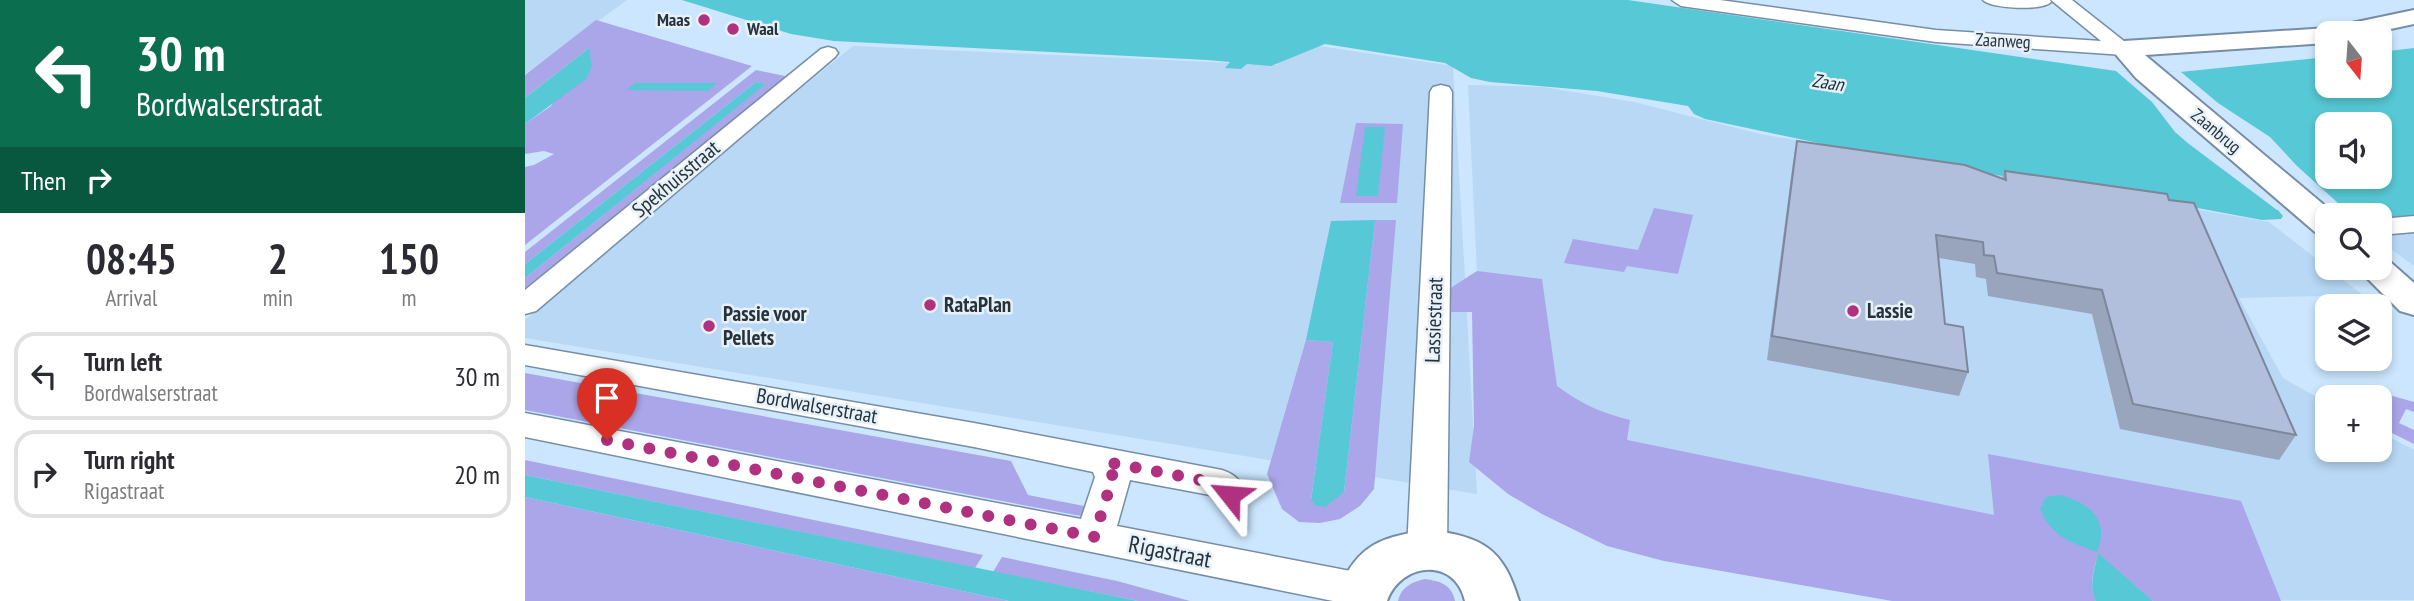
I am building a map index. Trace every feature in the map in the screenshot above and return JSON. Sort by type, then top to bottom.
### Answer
[{"type":"main road","points":[[2392,22],[2414,17]]},
{"type":"main road","name":"Zaanweg","points":[[2124,49],[2315,36]]},
{"type":"main road","name":"Zaanbrug","points":[[2124,49],[2146,72],[2315,215]]},
{"type":"main road","points":[[2388,280],[2414,303]]},
{"type":"main road","points":[[1360,595],[1373,571],[1384,563],[1409,552],[1427,549],[1450,553],[1474,565],[1488,585],[1492,601]]},
{"type":"street","name":"Zaanweg","points":[[1681,0],[1943,37],[2124,49]]},
{"type":"street","points":[[1992,0],[2051,1],[2124,49]]},
{"type":"street","name":"Spekhuisstraat","points":[[525,305],[828,53]]},
{"type":"street","name":"Lassiestraat","points":[[1427,549],[1441,92]]},
{"type":"street","points":[[2392,226],[2414,224]]},
{"type":"street","name":"Bordwalserstraat","points":[[525,355],[922,425],[1222,484],[1230,495]]},
{"type":"street","name":"Rigastraat","points":[[525,425],[1100,520],[1360,595]]},
{"type":"street","points":[[1100,520],[1113,477],[1107,462]]},
{"type":"shaded area","points":[[525,0],[627,0],[525,74]]},
{"type":"shaded area","points":[[596,20],[752,66],[525,245],[525,167],[554,154],[544,151],[525,154],[525,124],[551,106],[589,48],[525,98],[525,75]]},
{"type":"shaded area","points":[[853,46],[1277,65],[1283,56],[1319,46],[1453,66],[1477,494],[525,338],[525,320],[643,217]]},
{"type":"shaded area","points":[[756,70],[785,76],[786,80],[525,288],[525,278],[765,84],[756,82],[525,264],[525,252]]},
{"type":"shaded area","points":[[1468,85],[1543,87],[1634,102],[1760,134],[2269,222],[2315,258],[2315,280],[2344,280],[2362,294],[2239,298],[2283,378],[2315,396],[2315,462],[2392,462],[2392,438],[2414,450],[2414,600],[1932,601],[1547,489],[1536,278],[1477,273]]},
{"type":"shaded area","points":[[1356,123],[1403,124],[1397,203],[1340,203]]},
{"type":"shaded area","points":[[1654,208],[1693,215],[1678,274],[1627,266],[1624,272],[1564,263],[1573,239],[1638,250]]},
{"type":"shaded area","points":[[1375,220],[1396,220],[1374,489],[1360,506],[1340,519],[1320,523],[1299,522],[1282,509],[1267,474],[1306,340],[1333,342],[1311,500],[1344,492]]},
{"type":"shaded area","points":[[2414,232],[2414,266],[2392,250],[2392,234]]},
{"type":"shaded area","points":[[1477,271],[1542,279],[1557,386],[1592,407],[1630,420],[1627,440],[1994,515],[1988,454],[2241,501],[2281,601],[2153,601],[2098,554],[2092,584],[2096,601],[1892,601],[1664,561],[1607,546],[1508,494],[1469,462],[1474,426],[1472,312],[1450,312],[1449,289]]},
{"type":"shaded area","points":[[525,373],[1011,461],[1028,495],[1089,507],[1086,517],[525,410]]},
{"type":"shaded area","points":[[2392,396],[2414,402],[2414,412],[2406,409],[2399,423],[2414,430],[2414,444],[2392,433]]},
{"type":"shaded area","points":[[525,460],[983,555],[975,568],[525,475]]},
{"type":"shaded area","points":[[525,497],[1009,601],[525,601]]},
{"type":"shaded area","points":[[1002,557],[1117,581],[1190,601],[1138,601],[993,572]]},
{"type":"shaded area","points":[[1425,579],[1445,585],[1455,601],[1398,601],[1408,586]]},
{"type":"water","name":"Zaan","points":[[682,0],[1628,0],[2116,71],[2180,72],[2315,58],[2315,98],[2392,98],[2392,51],[2414,48],[2414,216],[2392,217],[2392,203],[2315,203],[2315,211],[2278,210],[2283,216],[2281,219],[2262,220],[1884,157],[1705,119],[1694,114],[1688,106],[1597,91],[1490,82],[1471,78],[1445,63],[1325,44],[1271,66],[1247,64],[1241,69],[1225,68],[1230,62],[1207,60],[834,41],[791,34]]},
{"type":"water","points":[[589,48],[592,67],[586,79],[525,124],[525,98]]},
{"type":"water","points":[[756,82],[766,84],[525,278],[525,264]]},
{"type":"water","points":[[636,83],[717,83],[708,91],[626,90]]},
{"type":"water","points":[[1365,127],[1385,127],[1378,196],[1356,196]]},
{"type":"water","points":[[1375,220],[1344,492],[1325,507],[1316,506],[1311,500],[1333,342],[1306,340],[1331,221]]},
{"type":"water","points":[[525,475],[1138,601],[1009,601],[525,497]]},
{"type":"water","points":[[2060,495],[2071,498],[2095,514],[2101,531],[2097,552],[2063,537],[2050,526],[2040,509],[2046,497]]},
{"type":"water","points":[[2098,553],[2153,601],[2096,601],[2092,584]]},
{"type":"pier","points":[[2116,71],[2181,72],[2218,103],[2270,137],[2315,182],[2315,189],[2322,189],[2338,203],[2315,203],[2315,211],[2277,210],[2175,132],[2152,102]]},
{"type":"building","name":"Lassie","points":[[1797,141],[1965,165],[2006,180],[2005,171],[2167,194],[2169,200],[2194,203],[2296,435],[2133,404],[2102,290],[1997,273],[1994,256],[1984,255],[1983,242],[1936,235],[1945,324],[1963,327],[1968,372],[1772,336]]},
{"type":"place","name":"Maas","points":[[704,20]]},
{"type":"place","name":"Waal","points":[[733,29]]},
{"type":"place","name":"RataPlan","points":[[930,305]]},
{"type":"place","name":"Lassie","points":[[1853,311]]},
{"type":"place","name":"Passie voor Pellets","points":[[709,326]]},
{"type":"route","points":[[607,440],[1094,537],[1113,477],[1107,462],[1222,484],[1230,495]]}]
